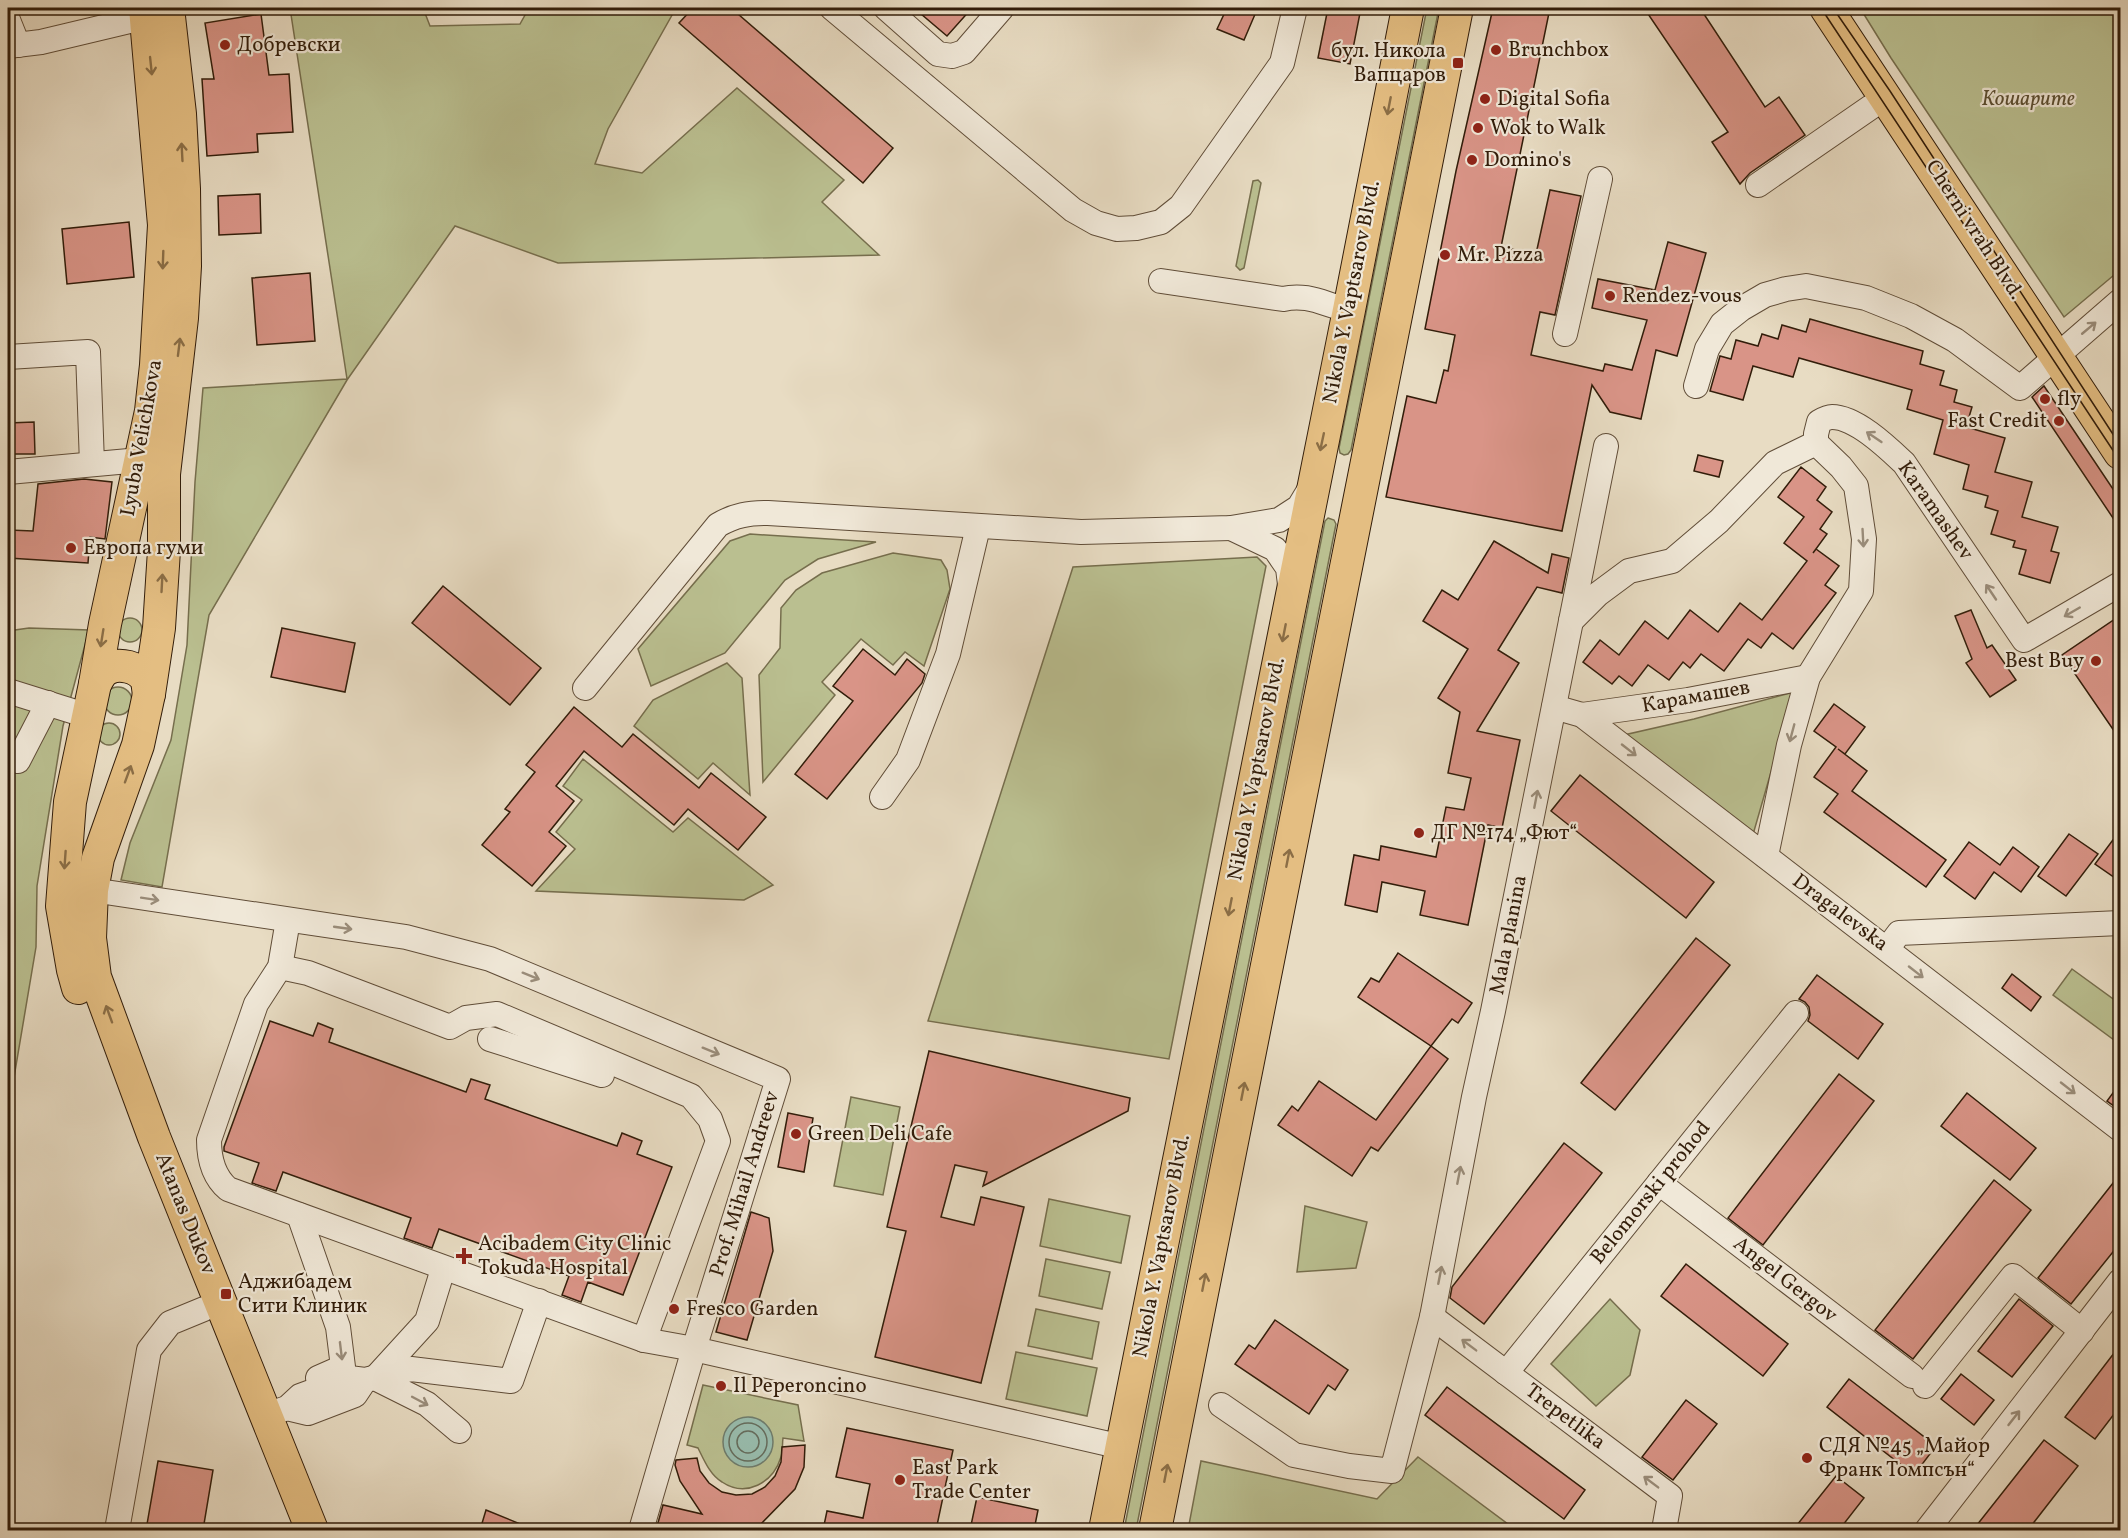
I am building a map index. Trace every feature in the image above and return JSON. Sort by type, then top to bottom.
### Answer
[{"type":"main road","name":"Nikola Y. Vaptsarov Blvd.","points":[[1105,1530],[1314,484],[1338,307],[1407,8]]},
{"type":"main road","points":[[1155,1530],[1456,8]]},
{"type":"main road","name":"Cherni vrah Blvd.","points":[[1826,8],[2121,453]]},
{"type":"main road","name":"Lyuba Velichkova","points":[[73,970],[62,906],[70,802],[105,624],[151,411],[156,365],[164,225],[153,10]]},
{"type":"main road","name":"Lyuba Velichkova","points":[[92,890],[99,858],[138,745],[149,694],[159,628],[164,550],[164,474],[182,318],[185,266],[180,114],[153,10]]},
{"type":"main road","points":[[1314,484],[1360,492]]},
{"type":"main road","points":[[95,684],[104,670],[124,666],[139,672],[146,680],[149,694]]},
{"type":"main road","points":[[70,802],[76,819],[86,826],[96,827],[114,813]]},
{"type":"main road","name":"Atanas Dukov","points":[[92,890],[90,938],[95,977],[154,1137],[271,1408],[312,1530]]},
{"type":"main road","name":"Atanas Dukov","points":[[73,970],[83,1005],[291,1530]]},
{"type":"street","points":[[832,8],[1073,210],[1096,223],[1118,229],[1136,228],[1161,222],[1181,206],[1282,63],[1294,8]]},
{"type":"street","points":[[886,8],[938,54],[952,56],[964,52],[1002,8]]},
{"type":"street","points":[[8,20],[13,45],[41,42],[153,10]]},
{"type":"street","points":[[1758,185],[1871,107]]},
{"type":"street","points":[[1565,334],[1600,179]]},
{"type":"street","points":[[1161,281],[1283,299],[1295,306],[1314,309],[1338,307]]},
{"type":"street","points":[[1696,386],[1707,349],[1722,324],[1741,309],[1786,288],[1806,286],[1866,298],[1911,316],[1955,340],[2020,388],[2121,301]]},
{"type":"street","points":[[8,357],[88,352],[92,464]]},
{"type":"street","name":"Karamashev","points":[[1816,443],[1819,422],[1830,416],[1842,418],[1878,439],[1904,464],[2024,640],[2121,584]]},
{"type":"street","points":[[1571,621],[1598,594],[1629,571],[1672,561],[1719,521],[1775,463],[1816,443],[1841,467],[1856,486],[1864,539],[1861,591],[1808,677],[1789,745],[1766,856]]},
{"type":"street","name":"Mala planina","points":[[1221,1405],[1294,1455],[1349,1466],[1392,1471],[1432,1317],[1474,1097],[1489,1034],[1606,446]]},
{"type":"street","points":[[8,472],[140,460]]},
{"type":"street","points":[[585,688],[718,525],[731,518],[746,514],[768,513],[1081,532],[1231,528],[1279,520],[1299,507],[1314,484]]},
{"type":"street","points":[[882,797],[908,760],[948,654],[978,527]]},
{"type":"street","points":[[1231,528],[1275,549],[1288,568],[1291,596]]},
{"type":"street","name":"Карамашев","points":[[1582,715],[1688,700],[1808,677]]},
{"type":"street","points":[[8,691],[88,716]]},
{"type":"street","points":[[8,758],[18,761],[48,703]]},
{"type":"street","name":"Dragalevska","points":[[1554,707],[1582,715],[2121,1129]]},
{"type":"street","points":[[92,890],[288,920],[280,967],[256,1004],[209,1140],[209,1157],[221,1183],[228,1189],[644,1340],[694,1348],[1122,1448]]},
{"type":"street","name":"Prof. Mihail Andreev","points":[[288,920],[406,937],[490,959],[778,1078],[694,1348],[641,1530]]},
{"type":"street","points":[[1887,949],[1899,933],[2121,923]]},
{"type":"street","points":[[280,967],[308,973],[450,1027],[466,1018],[497,1014],[691,1096],[714,1130]]},
{"type":"street","name":"Belomorski prohod","points":[[1506,1372],[1796,1013]]},
{"type":"street","points":[[490,1039],[583,1068],[714,1130],[754,1154]]},
{"type":"street","points":[[644,1340],[714,1130]]},
{"type":"street","name":"Angel Gergov","points":[[1659,1183],[1918,1381],[2013,1276],[2082,1331]]},
{"type":"street","points":[[271,1408],[343,1367],[338,1327],[299,1215]]},
{"type":"street","points":[[370,1379],[427,1322],[444,1269]]},
{"type":"street","points":[[1927,1530],[2121,1281]]},
{"type":"street","points":[[271,1408],[349,1378],[370,1379],[411,1369],[511,1381],[539,1301]]},
{"type":"street","points":[[117,1530],[149,1350],[170,1323],[204,1310]]},
{"type":"street","name":"Trepetlika","points":[[1432,1317],[1670,1496],[1664,1530]]},
{"type":"street","points":[[370,1379],[427,1404],[459,1431]]},
{"type":"green space","points":[[290,8],[423,8],[430,26],[520,24],[529,8],[676,8],[608,129],[595,164],[642,173],[737,88],[844,180],[822,202],[879,255],[558,263],[455,226],[347,380],[209,615],[162,887],[121,880],[130,843],[171,740],[187,645],[195,482],[203,388],[347,379]]},
{"type":"green space","points":[[1427,8],[1439,8],[1351,450],[1344,455],[1340,453],[1339,448]]},
{"type":"green space","name":"Кошарите","points":[[1860,8],[2120,8],[2120,270],[2064,317],[1891,58]]},
{"type":"green space","points":[[1258,180],[1261,183],[1244,268],[1240,270],[1236,266],[1253,181]]},
{"type":"green space","points":[[1328,518],[1334,520],[1336,524],[1136,1530],[1124,1530],[1325,521]]},
{"type":"green space","points":[[750,534],[876,542],[818,559],[785,580],[725,653],[651,686],[638,649],[730,541]]},
{"type":"green space","points":[[893,553],[941,560],[947,570],[950,589],[924,666],[905,652],[893,665],[861,639],[822,682],[835,695],[763,782],[759,675],[780,648],[781,608],[796,590],[822,573]]},
{"type":"green space","points":[[1257,557],[1266,566],[1169,1059],[928,1021],[1073,567]]},
{"type":"green space","points":[[130,618],[135,619],[141,625],[141,635],[135,641],[130,642],[125,641],[119,635],[118,630],[119,625],[125,619]]},
{"type":"green space","points":[[29,628],[89,630],[63,726],[37,886],[36,947],[8,1113],[8,631]]},
{"type":"green space","points":[[727,663],[742,678],[750,795],[713,763],[698,779],[634,726],[653,700]]},
{"type":"green space","points":[[118,687],[128,691],[132,701],[128,711],[118,715],[108,711],[104,701],[108,691]]},
{"type":"green space","points":[[1794,692],[1752,838],[1624,735],[1694,719]]},
{"type":"green space","points":[[109,723],[117,726],[120,734],[117,742],[109,745],[101,742],[98,734],[101,726]]},
{"type":"green space","points":[[583,759],[673,832],[688,818],[773,885],[744,900],[536,891],[575,849],[556,832],[582,800],[563,786]]},
{"type":"green space","points":[[2072,969],[2120,1004],[2120,1031],[2114,1040],[2053,995]]},
{"type":"green space","points":[[851,1097],[900,1107],[883,1195],[834,1186]]},
{"type":"green space","points":[[1049,1199],[1130,1216],[1121,1263],[1040,1246]]},
{"type":"green space","points":[[1305,1206],[1367,1222],[1356,1268],[1297,1272]]},
{"type":"green space","points":[[1046,1259],[1110,1272],[1102,1309],[1039,1296]]},
{"type":"green space","points":[[1610,1299],[1640,1330],[1630,1375],[1596,1406],[1551,1364]]},
{"type":"green space","points":[[1036,1309],[1099,1322],[1092,1359],[1028,1346]]},
{"type":"green space","points":[[1016,1352],[1097,1368],[1087,1416],[1006,1399]]},
{"type":"green space","points":[[703,1385],[798,1405],[804,1441],[783,1438],[782,1455],[772,1474],[765,1481],[749,1488],[731,1487],[718,1479],[711,1471],[698,1448],[687,1445]]},
{"type":"green space","points":[[1418,1457],[1516,1530],[1188,1530],[1201,1461],[1377,1499]]},
{"type":"water","points":[[748,1417],[766,1424],[773,1442],[766,1460],[748,1467],[730,1460],[723,1442],[730,1424]]},
{"type":"building","points":[[693,8],[731,8],[893,148],[863,183],[679,23]]},
{"type":"building","points":[[914,8],[972,8],[947,36]]},
{"type":"building","points":[[1227,8],[1246,8],[1256,12],[1244,40],[1217,29]]},
{"type":"building","points":[[1328,8],[1361,8],[1350,64],[1318,58]]},
{"type":"building","points":[[1493,8],[1550,8],[1501,247],[1536,254],[1550,190],[1581,196],[1555,315],[1540,312],[1531,355],[1603,371],[1605,364],[1632,370],[1647,320],[1592,308],[1598,279],[1655,290],[1668,242],[1706,253],[1677,356],[1656,350],[1641,419],[1610,412],[1592,385],[1562,531],[1386,497],[1407,396],[1436,403],[1444,370],[1448,371],[1455,335],[1425,329],[1456,171]]},
{"type":"building","points":[[1644,8],[1700,8],[1765,107],[1779,97],[1805,135],[1750,173],[1740,184],[1712,142],[1728,132]]},
{"type":"building","points":[[261,14],[269,75],[289,74],[293,132],[257,134],[258,152],[207,156],[202,79],[214,79],[205,23]]},
{"type":"building","points":[[260,194],[261,233],[219,235],[218,196]]},
{"type":"building","points":[[129,222],[134,277],[67,284],[62,229]]},
{"type":"building","points":[[310,273],[315,341],[257,345],[252,278]]},
{"type":"building","points":[[1810,319],[1923,351],[1920,364],[1944,371],[1940,385],[1957,390],[1954,402],[1972,407],[1966,427],[2005,438],[1995,472],[2032,482],[2022,517],[2058,527],[2051,551],[2059,553],[2050,583],[2019,574],[2026,550],[2013,547],[2015,541],[1991,534],[1998,511],[1985,507],[1988,496],[1963,489],[1969,465],[1934,454],[1943,420],[1907,409],[1912,390],[1799,358],[1793,377],[1753,366],[1743,400],[1710,391],[1720,356],[1731,359],[1736,340],[1758,346],[1762,334],[1778,339],[1782,325],[1806,332]]},
{"type":"building","points":[[2044,386],[2121,501],[2121,530],[2032,397]]},
{"type":"building","points":[[34,422],[35,454],[8,454],[8,423]]},
{"type":"building","points":[[1698,455],[1723,461],[1719,477],[1694,471]]},
{"type":"building","points":[[1801,467],[1826,487],[1817,500],[1832,512],[1820,529],[1827,534],[1813,553],[1816,549],[1839,566],[1825,585],[1836,593],[1793,649],[1772,633],[1761,648],[1748,639],[1724,671],[1701,654],[1690,668],[1683,662],[1669,680],[1648,665],[1632,686],[1619,676],[1612,684],[1583,662],[1600,640],[1619,655],[1645,621],[1668,639],[1690,610],[1718,632],[1740,603],[1762,620],[1807,561],[1784,543],[1804,517],[1778,497]]},
{"type":"building","points":[[84,479],[112,482],[105,539],[90,537],[88,563],[8,558],[9,530],[33,531],[38,484]]},
{"type":"building","points":[[1494,541],[1548,573],[1552,554],[1569,558],[1562,593],[1537,587],[1498,650],[1519,663],[1477,731],[1520,740],[1502,828],[1488,825],[1468,925],[1420,915],[1425,891],[1382,882],[1377,912],[1345,905],[1354,855],[1379,860],[1381,846],[1436,857],[1446,807],[1464,810],[1471,778],[1448,773],[1460,712],[1438,698],[1468,649],[1423,621],[1442,590],[1458,600]]},
{"type":"building","points":[[443,586],[541,668],[510,705],[412,623]]},
{"type":"building","points":[[1971,610],[1987,648],[1992,645],[2016,680],[1990,697],[1966,663],[1972,659],[1955,616]]},
{"type":"building","points":[[2121,615],[2121,741],[2062,655]]},
{"type":"building","points":[[282,628],[355,643],[345,692],[271,677]]},
{"type":"building","points":[[863,649],[895,675],[907,659],[925,674],[922,683],[827,799],[795,774],[853,701],[833,686]]},
{"type":"building","points":[[1834,704],[1865,727],[1845,754],[1838,749],[1867,771],[1852,791],[1946,860],[1926,887],[1824,812],[1838,794],[1814,777],[1836,747],[1814,731]]},
{"type":"building","points":[[574,707],[622,747],[633,734],[699,788],[711,773],[766,817],[738,850],[688,809],[674,825],[584,751],[556,786],[574,801],[549,832],[566,846],[532,886],[482,845],[510,812],[505,809],[535,772],[526,765]]},
{"type":"building","points":[[1580,775],[1714,882],[1686,918],[1551,811]]},
{"type":"building","points":[[2121,829],[2121,882],[2095,864]]},
{"type":"building","points":[[2069,834],[2098,854],[2066,896],[2038,876]]},
{"type":"building","points":[[1969,842],[2000,865],[2013,847],[2039,867],[2021,892],[1994,872],[1975,899],[1944,876]]},
{"type":"building","points":[[1696,938],[1730,965],[1615,1110],[1581,1083]]},
{"type":"building","points":[[1398,953],[1472,1003],[1458,1023],[1452,1019],[1431,1046],[1358,997],[1371,978],[1379,982]]},
{"type":"building","points":[[2012,974],[2041,997],[2031,1011],[2002,988]]},
{"type":"building","points":[[1817,975],[1883,1024],[1858,1059],[1808,1021],[1809,1007],[1799,999]]},
{"type":"building","points":[[270,1021],[313,1036],[318,1023],[333,1029],[329,1042],[466,1092],[471,1079],[490,1085],[485,1099],[617,1146],[622,1133],[642,1141],[637,1154],[672,1167],[623,1295],[588,1282],[581,1302],[562,1295],[569,1276],[439,1229],[432,1248],[404,1238],[411,1218],[283,1172],[276,1191],[252,1183],[259,1163],[224,1151],[224,1147]]},
{"type":"building","points":[[1431,1046],[1448,1059],[1378,1151],[1371,1147],[1352,1176],[1278,1125],[1292,1106],[1298,1111],[1319,1081],[1376,1120]]},
{"type":"building","points":[[929,1051],[1130,1098],[1128,1111],[983,1186],[987,1172],[955,1165],[941,1217],[974,1225],[981,1197],[1024,1207],[981,1383],[875,1357],[906,1231],[887,1227]]},
{"type":"building","points":[[1839,1074],[1874,1101],[1763,1245],[1728,1218]]},
{"type":"building","points":[[2121,1082],[2121,1111],[2107,1101]]},
{"type":"building","points":[[1967,1093],[2036,1148],[2010,1180],[1941,1126]]},
{"type":"building","points":[[788,1113],[813,1118],[804,1172],[778,1167]]},
{"type":"building","points":[[1564,1143],[1602,1173],[1484,1324],[1450,1298],[1452,1287]]},
{"type":"building","points":[[2121,1173],[2121,1242],[2071,1304],[2038,1278]]},
{"type":"building","points":[[1994,1180],[2031,1210],[1913,1359],[1875,1330]]},
{"type":"building","points":[[751,1212],[769,1218],[773,1251],[747,1340],[716,1332]]},
{"type":"building","points":[[1686,1264],[1788,1344],[1763,1376],[1661,1296]]},
{"type":"building","points":[[2019,1299],[2053,1326],[2012,1377],[1978,1351]]},
{"type":"building","points":[[1275,1320],[1348,1370],[1335,1390],[1328,1385],[1309,1414],[1235,1364],[1249,1345],[1255,1349]]},
{"type":"building","points":[[2121,1344],[2121,1405],[2095,1439],[2065,1417]]},
{"type":"building","points":[[1961,1374],[1994,1400],[1974,1425],[1941,1399]]},
{"type":"building","points":[[1849,1379],[1936,1446],[1914,1475],[1827,1407]]},
{"type":"building","points":[[1447,1387],[1585,1490],[1564,1519],[1425,1415]]},
{"type":"building","points":[[1686,1400],[1717,1424],[1673,1480],[1642,1457]]},
{"type":"building","name":"East Park Trade Center","points":[[847,1428],[953,1450],[936,1530],[823,1530],[827,1511],[863,1518],[870,1484],[836,1477]]},
{"type":"building","points":[[2044,1440],[2078,1466],[2028,1530],[1973,1530]]},
{"type":"building","points":[[805,1445],[804,1467],[795,1489],[755,1530],[656,1530],[663,1505],[702,1514],[680,1481],[675,1465],[676,1460],[697,1458],[700,1471],[709,1483],[722,1492],[736,1495],[752,1494],[765,1487],[775,1476],[781,1462],[782,1447]]},
{"type":"building","points":[[158,1461],[213,1470],[203,1530],[146,1530]]},
{"type":"building","points":[[1836,1476],[1864,1498],[1839,1530],[1793,1530]]},
{"type":"building","points":[[977,1497],[1038,1510],[1034,1530],[970,1530]]},
{"type":"building","points":[[486,1510],[535,1530],[480,1530]]},
{"type":"tram line","points":[[1821,8],[2120,461]]},
{"type":"tram line","points":[[1833,8],[1890,91],[2120,445]]},
{"type":"place","name":"Добревски","points":[[225,45]]},
{"type":"place","name":"Brunchbox","points":[[1496,50]]},
{"type":"place","name":"бул. Никола Вапцаров","points":[[1458,63]]},
{"type":"place","name":"Digital Sofia","points":[[1485,99]]},
{"type":"place","name":"Wok to Walk","points":[[1478,128]]},
{"type":"place","name":"Domino's","points":[[1472,160]]},
{"type":"place","name":"Mr. Pizza","points":[[1445,255]]},
{"type":"place","name":"Rendez-vous","points":[[1610,296]]},
{"type":"place","name":"fly","points":[[2045,399]]},
{"type":"place","name":"Fast Credit","points":[[2059,421]]},
{"type":"place","name":"Европа гуми","points":[[71,548]]},
{"type":"place","name":"Best Buy","points":[[2096,661]]},
{"type":"place","name":"ДГ №174 „Фют“","points":[[1419,833]]},
{"type":"place","name":"Green Deli Cafe","points":[[796,1134]]},
{"type":"place","name":"Acibadem City Clinic Tokuda Hospital","points":[[464,1256]]},
{"type":"place","name":"Аджибадем Сити Клиник","points":[[226,1294]]},
{"type":"place","name":"Fresco Garden","points":[[674,1309]]},
{"type":"place","name":"Il Peperoncino","points":[[721,1386]]},
{"type":"place","name":"СДЯ №45 „Майор Франк Томпсън“","points":[[1807,1458]]},
{"type":"place","name":"East Park Trade Center","points":[[900,1480]]}]
